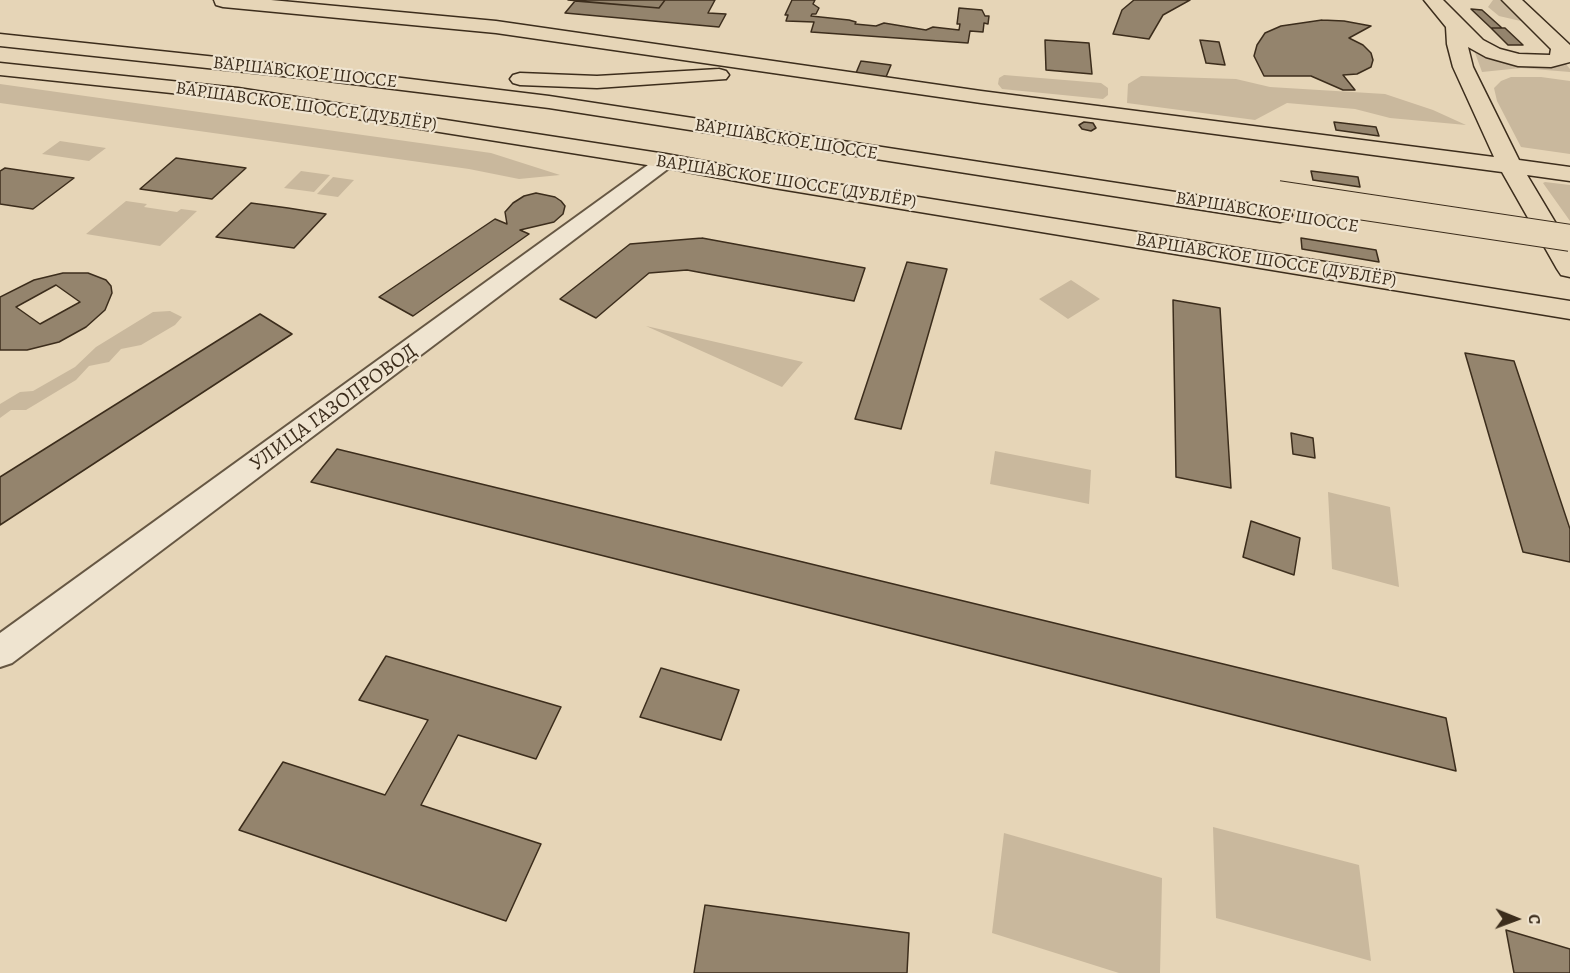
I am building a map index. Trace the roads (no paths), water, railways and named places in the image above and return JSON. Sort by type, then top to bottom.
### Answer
[{"type":"main road","points":[[220,0],[496,27],[793,70],[1570,174]]},
{"type":"main road","points":[[1433,0],[1456,26],[1483,49],[1505,57],[1551,61],[1566,52],[1511,0]]},
{"type":"main road","name":"ВАРШАВСКОЕ ШОССЕ","points":[[0,22],[319,55]]},
{"type":"main road","points":[[1456,26],[1457,44],[1463,67],[1485,80],[1542,73],[1568,77]]},
{"type":"main road","name":"ВАРШАВСКОЕ ШОССЕ","points":[[0,40],[320,74],[549,102],[778,139],[1279,205],[1570,238]]},
{"type":"main road","name":"ВАРШАВСКОЕ ШОССЕ","points":[[402,65],[520,79],[1279,205],[1570,260]]},
{"type":"main road","name":"ВАРШАВСКОЕ ШОССЕ (ДУБЛЁР)","points":[[0,69],[238,94],[666,161],[1097,234],[1570,310]]},
{"type":"main road","points":[[520,79],[597,82],[793,70]]},
{"type":"main road","points":[[1485,80],[1510,166],[1570,269]]},
{"type":"main road","points":[[238,94],[349,99],[549,102]]},
{"type":"main road","points":[[778,139],[898,170],[1097,234]]},
{"type":"street","name":"УЛИЦА ГАЗОПРОВОД","points":[[0,652],[666,161]]}]
